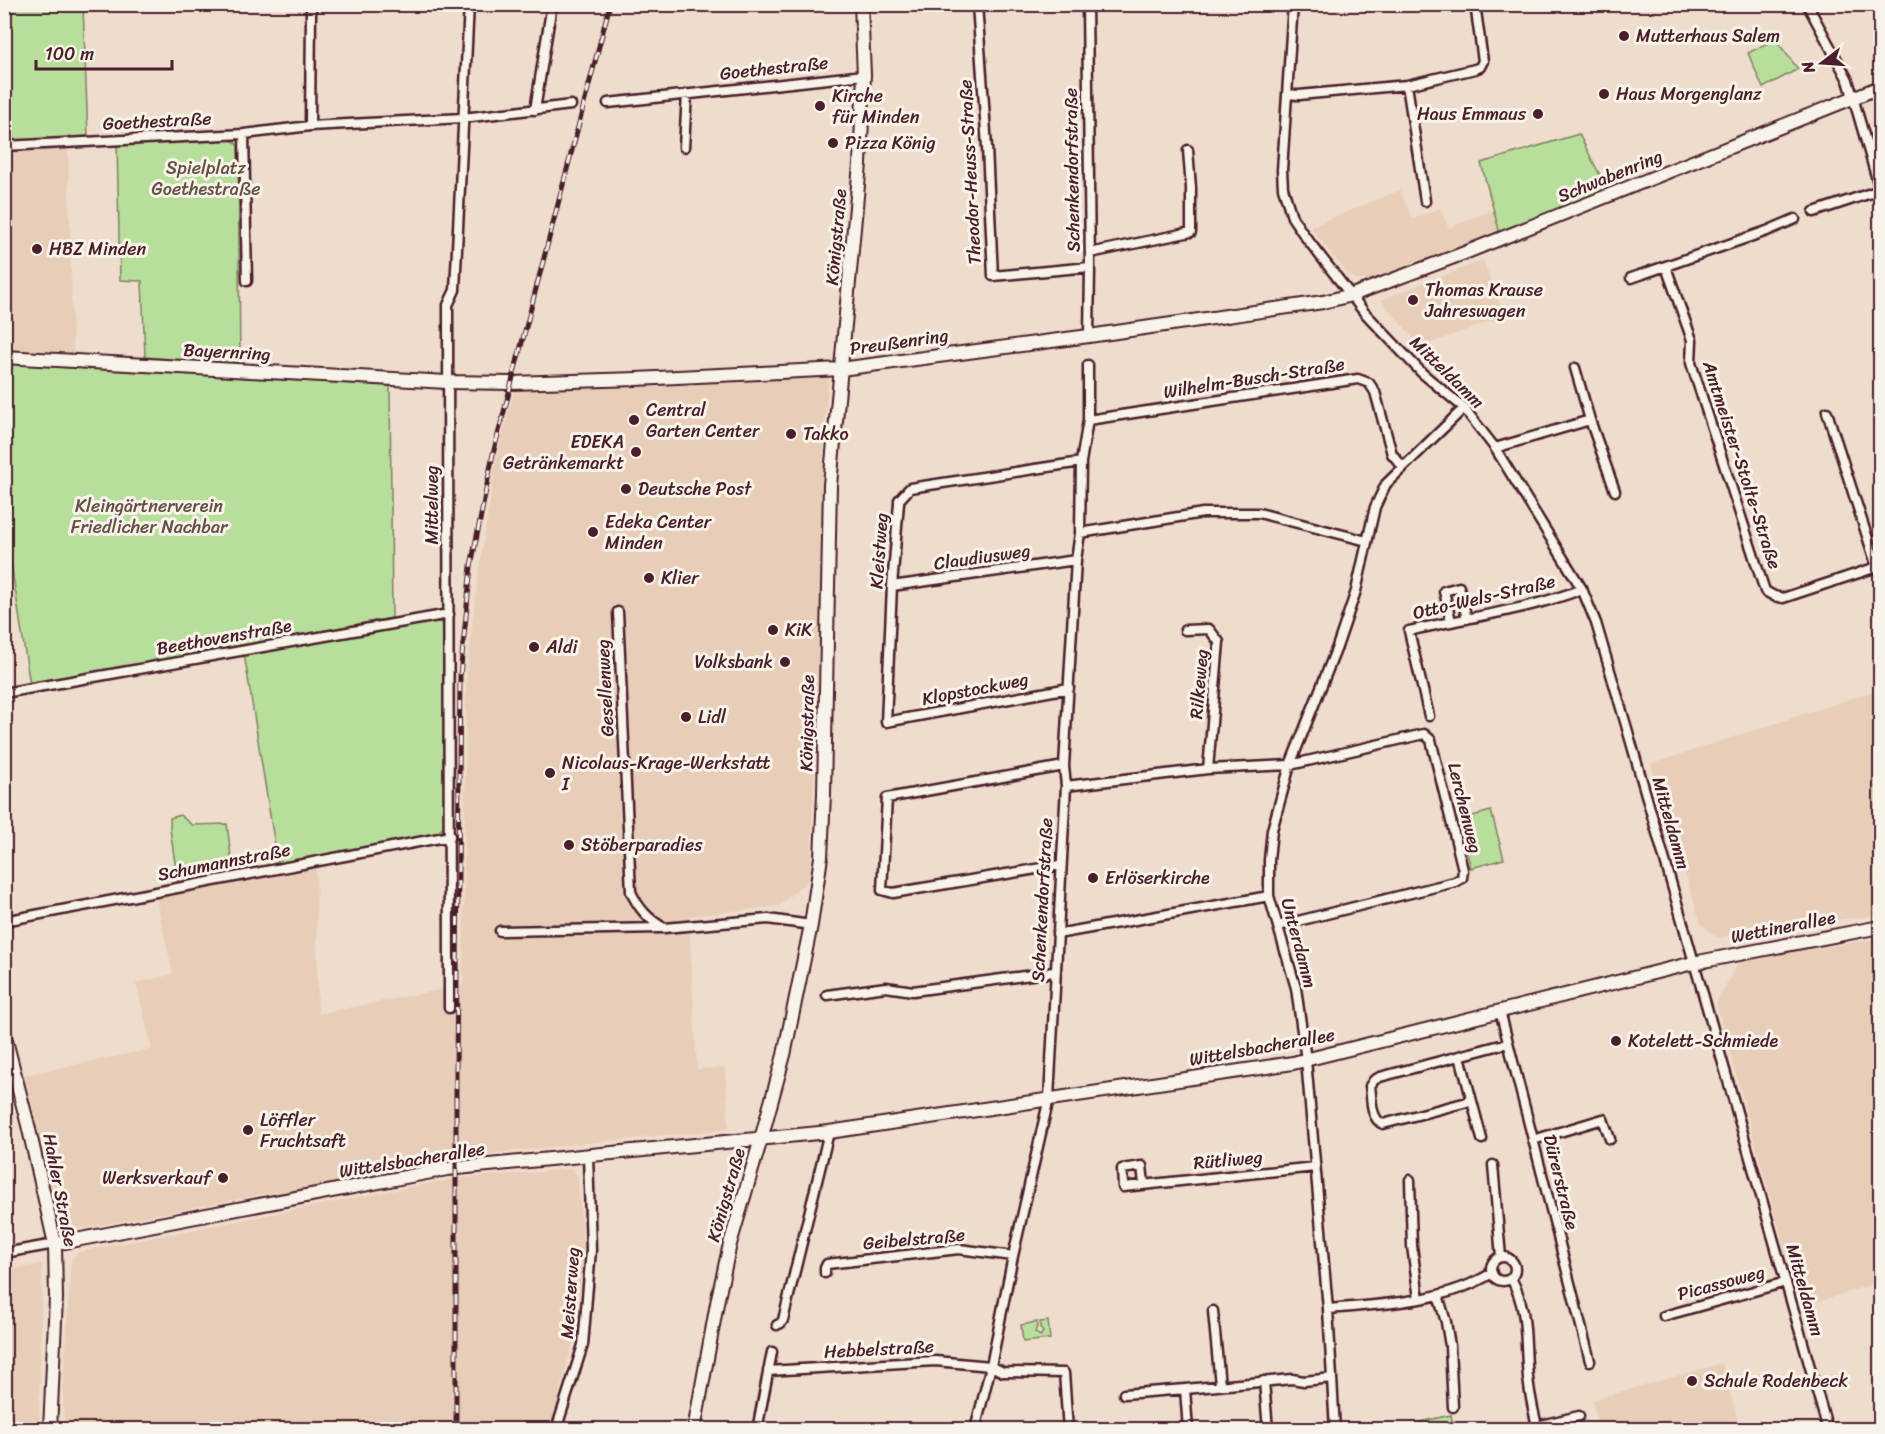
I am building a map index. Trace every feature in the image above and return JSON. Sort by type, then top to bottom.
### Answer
[{"type":"street","name":"Mittelweg","points":[[449,1008],[448,305],[455,290],[470,4]]},
{"type":"street","points":[[536,110],[552,4]]},
{"type":"street","name":"Königstraße","points":[[694,1430],[730,1244],[784,1055],[811,925],[821,856],[830,485],[860,164],[864,75],[861,4]]},
{"type":"street","name":"Theodor-Heuss-Straße","points":[[977,4],[993,276],[1090,267]]},
{"type":"street","name":"Schenkendorfstraße","points":[[1087,4],[1089,336]]},
{"type":"street","name":"Mitteldamm","points":[[1293,4],[1282,170],[1287,205],[1304,235],[1364,312],[1422,373],[1464,408],[1495,448],[1582,589],[1596,623],[1828,1430]]},
{"type":"street","points":[[1287,94],[1299,95],[1407,84],[1480,67],[1483,61],[1475,4]]},
{"type":"street","points":[[1807,4],[1848,80],[1881,190],[1814,212]]},
{"type":"street","points":[[310,126],[311,11]]},
{"type":"street","name":"Goethestraße","points":[[608,103],[864,75]]},
{"type":"street","points":[[1407,84],[1425,201]]},
{"type":"street","name":"Schwabenring","points":[[1352,295],[1462,254],[1881,87]]},
{"type":"street","points":[[684,147],[687,94]]},
{"type":"street","name":"Goethestraße","points":[[4,146],[244,134],[310,126],[463,118],[571,105]]},
{"type":"street","points":[[244,134],[247,281]]},
{"type":"street","points":[[1090,253],[1191,232],[1188,150]]},
{"type":"street","points":[[1631,278],[1767,231],[1795,219]]},
{"type":"street","name":"Amtmeister-Stolte-Straße","points":[[1666,267],[1692,340],[1690,363],[1765,591],[1783,598],[1879,566]]},
{"type":"street","name":"Preußenring","points":[[447,382],[522,383],[841,369],[1089,336],[1323,302],[1352,295]]},
{"type":"street","name":"Bayernring","points":[[4,357],[447,382]]},
{"type":"street","name":"Schenkendorfstraße","points":[[975,1430],[991,1366],[1048,1098],[1076,560],[1080,533],[1082,462],[1088,420],[1088,365]]},
{"type":"street","points":[[1575,368],[1590,420],[1615,490]]},
{"type":"street","name":"Wilhelm-Busch-Straße","points":[[1088,420],[1358,379],[1369,383],[1375,392],[1392,454],[1403,467]]},
{"type":"street","name":"Unterdamm","points":[[1335,1430],[1328,1309],[1306,1060],[1296,988],[1269,896],[1272,830],[1290,765],[1338,648],[1356,591],[1375,507],[1386,484],[1464,408]]},
{"type":"street","points":[[1827,412],[1879,566]]},
{"type":"street","points":[[1495,448],[1590,420]]},
{"type":"street","name":"Kleistweg","points":[[886,722],[892,586],[899,500],[910,488],[1082,462]]},
{"type":"street","points":[[1080,533],[1203,513],[1259,513],[1366,541]]},
{"type":"street","name":"Claudiusweg","points":[[892,586],[1076,560]]},
{"type":"street","points":[[1451,621],[1444,591],[1459,587],[1467,619]]},
{"type":"street","name":"Otto-Wels-Straße","points":[[1429,716],[1409,631],[1451,621],[1497,614],[1582,589]]},
{"type":"street","name":"Gesellenweg","points":[[618,612],[631,892],[639,909],[664,928]]},
{"type":"street","name":"Beethovenstraße","points":[[4,693],[449,614]]},
{"type":"street","name":"Rilkeweg","points":[[1185,630],[1209,629],[1220,642],[1208,769]]},
{"type":"street","name":"Klopstockweg","points":[[886,722],[1069,688]]},
{"type":"street","name":"Lerchenweg","points":[[1278,926],[1455,882],[1462,878],[1463,870],[1431,740],[1428,736],[1424,734],[1290,765]]},
{"type":"street","points":[[1066,786],[1208,769],[1290,765]]},
{"type":"street","points":[[1060,865],[893,893],[882,890],[887,798],[1064,766]]},
{"type":"street","name":"Schumannstraße","points":[[4,921],[450,836]]},
{"type":"street","points":[[1057,934],[1269,896]]},
{"type":"street","points":[[500,931],[664,928],[768,919],[811,925]]},
{"type":"street","name":"Wettinerallee","points":[[1693,963],[1881,927]]},
{"type":"street","name":"Wittelsbacherallee","points":[[4,1253],[447,1169],[829,1132],[1306,1060],[1693,963]]},
{"type":"street","points":[[827,995],[886,987],[913,991],[1054,972]]},
{"type":"street","name":"Dürerstraße","points":[[1500,1011],[1590,1361]]},
{"type":"street","name":"Hahler Straße","points":[[4,1033],[55,1244],[56,1298],[50,1430]]},
{"type":"street","points":[[1471,1101],[1383,1124],[1379,1123],[1374,1116],[1370,1086],[1380,1077],[1508,1044]]},
{"type":"street","points":[[1460,1056],[1482,1139]]},
{"type":"street","points":[[1533,1140],[1603,1119],[1610,1139]]},
{"type":"street","points":[[777,1325],[783,1320],[829,1132]]},
{"type":"street","name":"Meisterweg","points":[[556,1430],[583,1345],[591,1251],[588,1155]]},
{"type":"street","points":[[1494,1165],[1501,1257]]},
{"type":"street","name":"Rütliweg","points":[[1144,1184],[1315,1167]]},
{"type":"street","points":[[1410,1180],[1412,1246],[1419,1299]]},
{"type":"street","name":"Geibelstraße","points":[[825,1273],[827,1264],[959,1249],[1013,1256]]},
{"type":"street","points":[[1511,1278],[1498,1280],[1492,1273],[1493,1263],[1501,1257],[1506,1257],[1514,1264],[1515,1269],[1511,1278],[1522,1305],[1526,1324],[1529,1389],[1537,1426]]},
{"type":"street","points":[[1328,1309],[1403,1303],[1438,1295],[1479,1281],[1492,1273]]},
{"type":"street","name":"Picassoweg","points":[[1664,1316],[1786,1282]]},
{"type":"street","points":[[1438,1295],[1450,1346],[1453,1407]]},
{"type":"street","points":[[1213,1311],[1220,1385]]},
{"type":"street","points":[[757,1430],[772,1352]]},
{"type":"street","name":"Hebbelstraße","points":[[768,1371],[935,1361],[991,1366],[1003,1372],[1064,1373],[1068,1430]]},
{"type":"street","points":[[1124,1394],[1292,1378],[1304,1381],[1332,1378]]},
{"type":"street","points":[[1264,1381],[1268,1430]]},
{"type":"street","points":[[1185,1389],[1188,1430]]},
{"type":"street","points":[[1521,1430],[1579,1416]]},
{"type":"shaded area","name":"HBZ Minden","points":[[68,144],[73,356],[5,351],[5,148]]},
{"type":"shaded area","points":[[1400,190],[1413,219],[1440,208],[1449,228],[1494,209],[1500,234],[1368,280],[1358,280],[1347,273],[1310,227]]},
{"type":"shaded area","points":[[1483,260],[1504,316],[1421,347],[1381,300]]},
{"type":"shaded area","points":[[829,377],[825,413],[810,878],[779,906],[689,916],[697,1069],[725,1067],[729,1129],[462,1157],[462,1160],[277,1195],[275,1192],[86,1228],[79,1229],[70,1226],[62,1217],[24,1075],[152,1049],[136,983],[173,974],[155,894],[316,865],[318,1014],[463,985],[466,683],[475,598],[496,460],[515,387]]},
{"type":"shaded area","points":[[1880,689],[1880,915],[1808,923],[1717,938],[1701,924],[1651,764]]},
{"type":"shaded area","points":[[1880,938],[1880,1282],[1801,1307],[1716,1003],[1739,961]]},
{"type":"shaded area","points":[[572,1169],[578,1176],[584,1252],[573,1342],[550,1429],[64,1429],[63,1386],[71,1260],[78,1252],[452,1179]]},
{"type":"shaded area","points":[[42,1264],[39,1427],[5,1429],[5,1270]]},
{"type":"shaded area","name":"Schule Rodenbeck","points":[[1722,1363],[1740,1429],[1599,1429],[1592,1400]]},
{"type":"green space","points":[[5,5],[83,5],[88,137],[5,142]]},
{"type":"green space","points":[[1775,39],[1798,69],[1763,88],[1748,53]]},
{"type":"green space","points":[[1579,134],[1607,189],[1500,234],[1481,163]]},
{"type":"green space","name":"Spielplatz Goethestraße","points":[[230,140],[238,146],[240,364],[145,357],[142,281],[120,280],[117,142]]},
{"type":"green space","name":"Kleingärtnerverein Friedlicher Nachbar","points":[[4,364],[390,386],[392,618],[30,685],[5,524]]},
{"type":"green space","points":[[435,621],[442,623],[445,630],[445,823],[441,830],[426,838],[278,865],[244,653]]},
{"type":"green space","points":[[1491,811],[1504,859],[1471,868],[1458,820]]},
{"type":"green space","points":[[180,815],[192,825],[227,824],[233,872],[178,883],[170,818]]},
{"type":"green space","points":[[1048,1321],[1050,1339],[1023,1342],[1021,1325],[1037,1322],[1035,1332],[1040,1336],[1043,1332],[1040,1322]]},
{"type":"green space","points":[[1451,1415],[1454,1429],[1420,1429],[1419,1422]]},
{"type":"railway","points":[[456,1430],[456,1071],[460,676],[471,566],[493,454],[610,4]]},
{"type":"place","name":"Mutterhaus Salem","points":[[1624,36]]},
{"type":"place","name":"Haus Morgenglanz","points":[[1604,94]]},
{"type":"place","name":"Kirche für Minden","points":[[820,106]]},
{"type":"place","name":"Haus Emmaus","points":[[1538,114]]},
{"type":"place","name":"Pizza König","points":[[833,143]]},
{"type":"place","name":"HBZ Minden","points":[[37,249]]},
{"type":"place","name":"Thomas Krause Jahreswagen","points":[[1413,300]]},
{"type":"place","name":"Central Garten Center","points":[[634,420]]},
{"type":"place","name":"Takko","points":[[791,434]]},
{"type":"place","name":"EDEKA Getränkemarkt","points":[[636,452]]},
{"type":"place","name":"Deutsche Post","points":[[626,489]]},
{"type":"place","name":"Edeka Center Minden","points":[[593,532]]},
{"type":"place","name":"Klier","points":[[649,578]]},
{"type":"place","name":"KiK","points":[[773,630]]},
{"type":"place","name":"Aldi","points":[[534,647]]},
{"type":"place","name":"Volksbank","points":[[785,662]]},
{"type":"place","name":"Lidl","points":[[686,717]]},
{"type":"place","name":"Nicolaus-Krage-Werkstatt I","points":[[550,773]]},
{"type":"place","name":"Stöberparadies","points":[[569,845]]},
{"type":"place","name":"Erlöserkirche","points":[[1093,878]]},
{"type":"place","name":"Kotelett-Schmiede","points":[[1616,1041]]},
{"type":"place","name":"Löffler Fruchtsaft","points":[[248,1130]]},
{"type":"place","name":"Werksverkauf","points":[[223,1178]]},
{"type":"place","name":"Schule Rodenbeck","points":[[1692,1381]]}]
